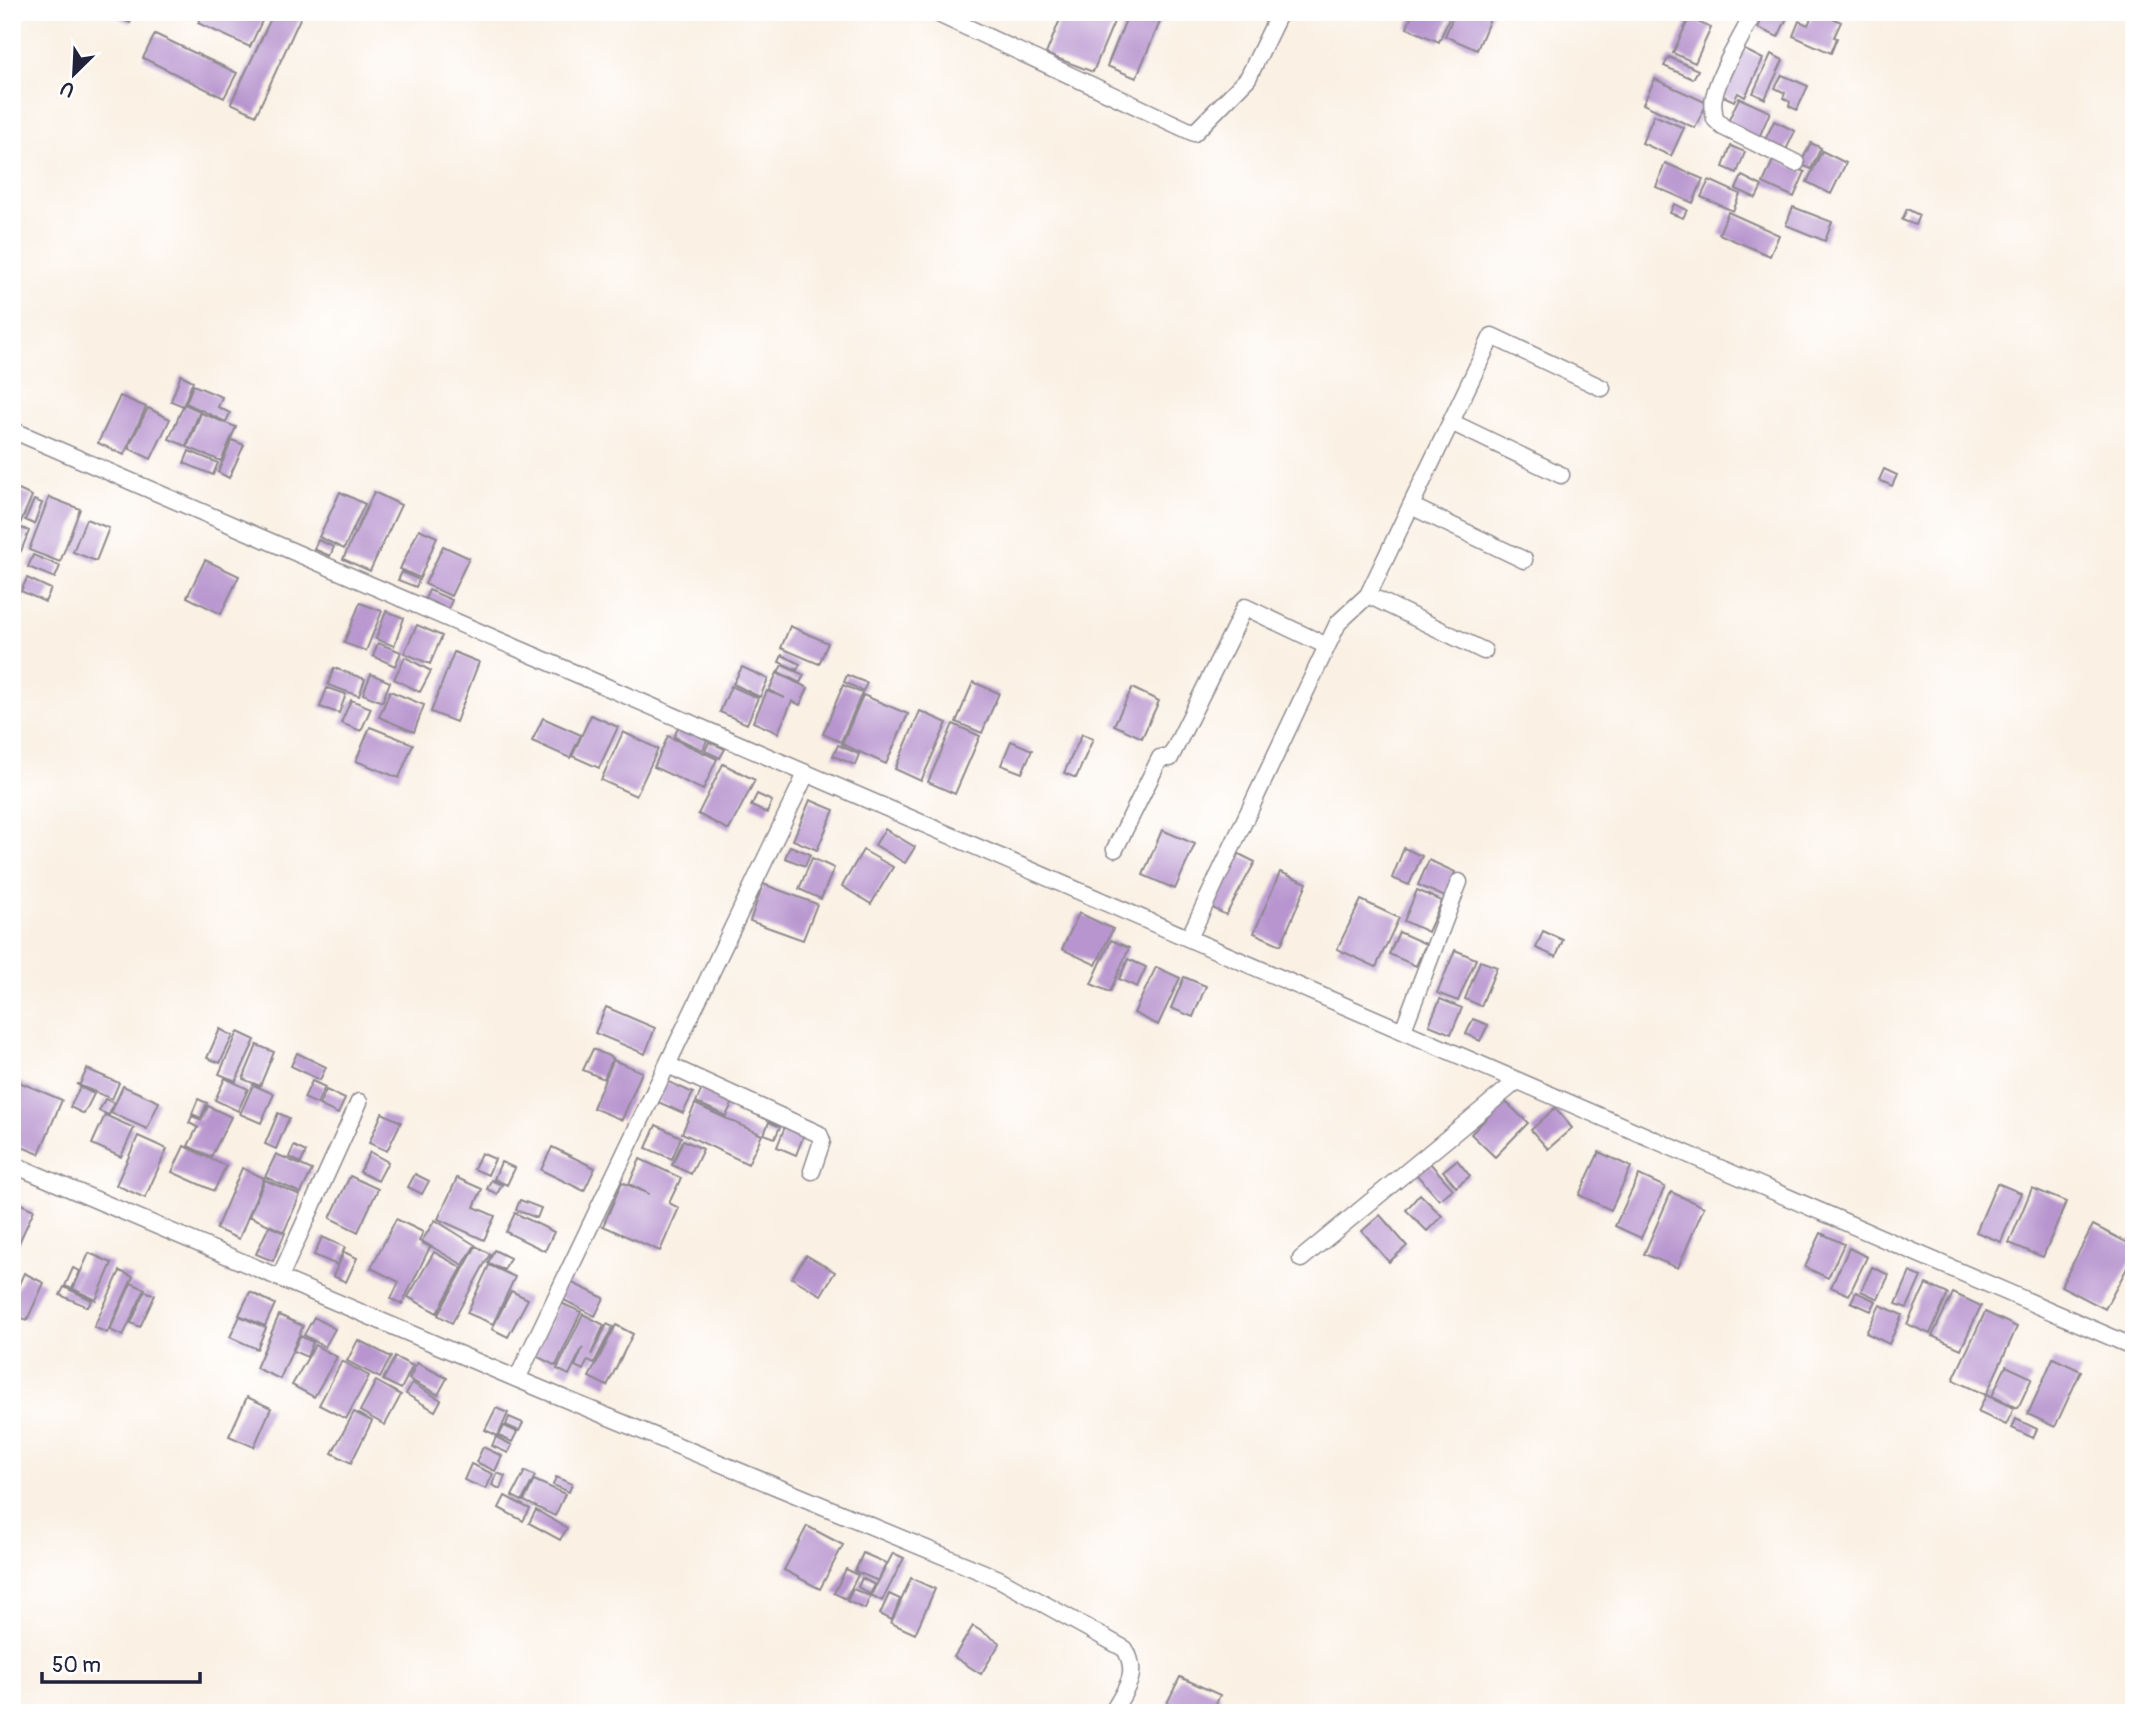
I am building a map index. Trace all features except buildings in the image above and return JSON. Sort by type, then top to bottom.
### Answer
[{"type":"street","points":[[934,12],[1194,133],[1248,78],[1280,12]]},
{"type":"street","points":[[1754,12],[1734,49],[1713,100],[1715,119],[1723,127],[1796,163]]},
{"type":"street","points":[[1189,938],[1338,623],[1368,596],[1492,336],[1602,388]]},
{"type":"street","points":[[1451,422],[1561,475]]},
{"type":"street","points":[[12,430],[2134,1347]]},
{"type":"street","points":[[1411,506],[1524,560]]},
{"type":"street","points":[[1368,596],[1484,651]]},
{"type":"street","points":[[1115,849],[1160,758],[1170,758],[1245,607],[1327,646]]},
{"type":"street","points":[[517,1379],[806,774]]},
{"type":"street","points":[[1403,1030],[1459,882]]},
{"type":"street","points":[[668,1065],[819,1134],[822,1141],[812,1171]]},
{"type":"street","points":[[1301,1259],[1517,1081]]},
{"type":"street","points":[[280,1277],[359,1102]]},
{"type":"street","points":[[12,1164],[517,1379],[999,1578],[1125,1649],[1132,1661],[1130,1681],[1112,1713]]}]
